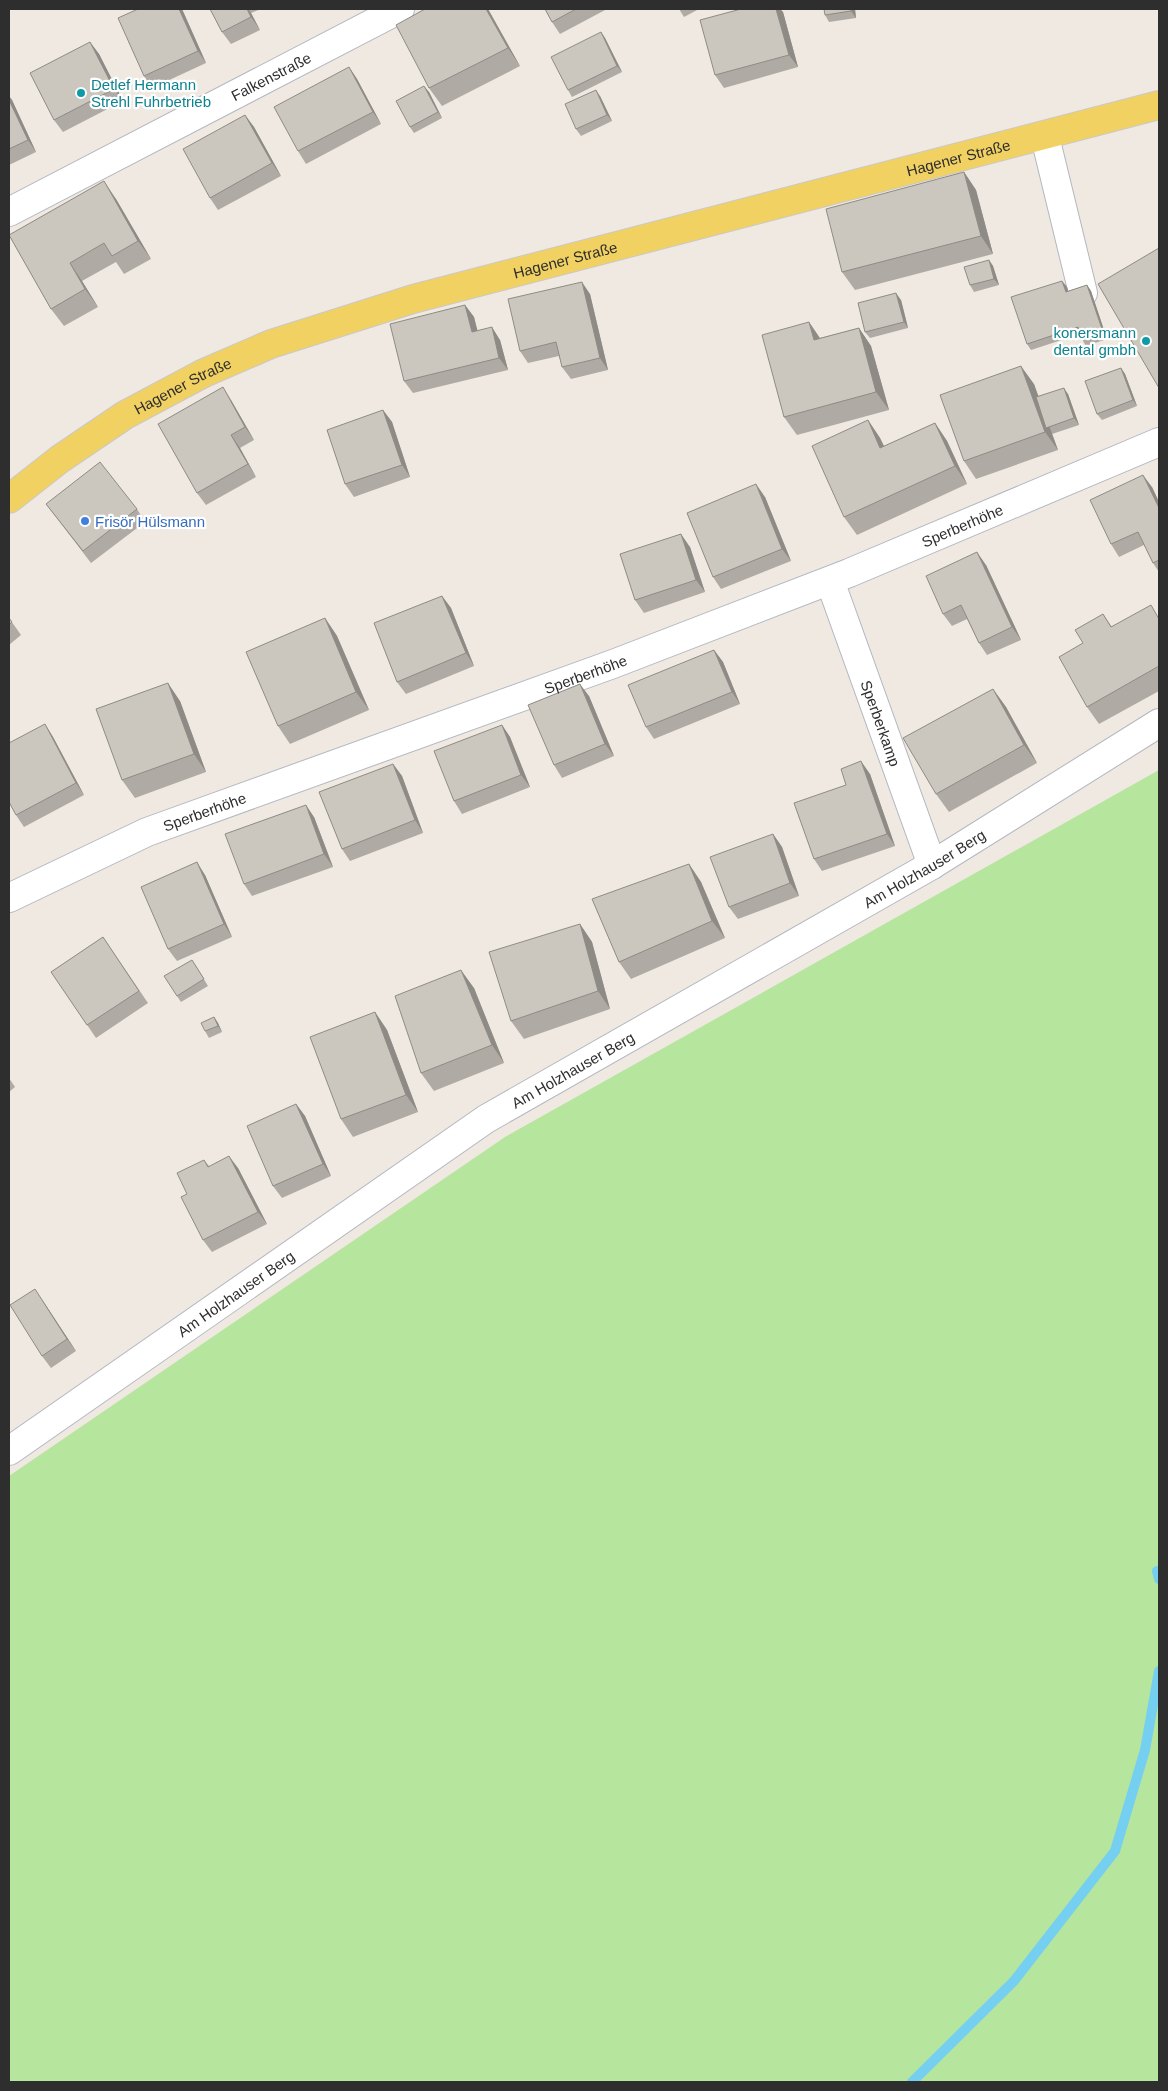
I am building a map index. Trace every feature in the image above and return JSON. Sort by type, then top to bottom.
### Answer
[{"type":"main road","name":"Hagener Straße","points":[[9,499],[60,459],[125,415],[204,373],[271,344],[414,299],[1045,137],[1159,105]]},
{"type":"street","name":"Falkenstraße","points":[[9,212],[400,9]]},
{"type":"street","points":[[1045,137],[1083,293]]},
{"type":"street","name":"Sperberhöhe","points":[[9,898],[147,832],[613,664],[830,581],[1159,442]]},
{"type":"street","name":"Sperberkamp","points":[[830,581],[932,865]]},
{"type":"street","name":"Am Holzhauser Berg","points":[[9,1451],[486,1119],[932,865],[1159,723]]},
{"type":"green space","points":[[1159,770],[1159,2082],[9,2082],[9,1476],[505,1137]]},
{"type":"building","points":[[138,9],[179,9],[198,51],[144,76],[118,18]]},
{"type":"building","points":[[210,9],[247,9],[251,17],[222,32]]},
{"type":"building","points":[[425,9],[486,9],[508,48],[429,88],[396,25]]},
{"type":"building","points":[[545,9],[576,9],[552,22]]},
{"type":"building","points":[[741,9],[776,9],[789,55],[715,75],[700,20]]},
{"type":"building","points":[[824,9],[851,9],[851,11],[825,15]]},
{"type":"building","points":[[601,32],[617,66],[568,90],[551,57]]},
{"type":"building","name":"Detlef Hermann Strehl Fuhrbetrieb","points":[[90,42],[114,89],[54,120],[30,73]]},
{"type":"building","points":[[349,67],[373,112],[298,151],[274,107]]},
{"type":"building","points":[[424,86],[438,112],[410,127],[396,101]]},
{"type":"building","points":[[596,90],[607,115],[576,129],[565,104]]},
{"type":"building","points":[[9,100],[28,140],[9,149]]},
{"type":"building","points":[[245,115],[272,163],[210,198],[183,149]]},
{"type":"building","points":[[964,172],[981,236],[842,272],[826,209]]},
{"type":"building","points":[[104,181],[138,241],[112,256],[104,243],[70,263],[85,289],[51,309],[9,235]]},
{"type":"building","name":"konersmann dental gmbh","points":[[1159,248],[1159,388],[1098,284]]},
{"type":"building","points":[[989,260],[994,279],[970,285],[964,267]]},
{"type":"building","points":[[1062,281],[1066,292],[1087,285],[1103,332],[1082,339],[1078,327],[1027,344],[1011,297]]},
{"type":"building","points":[[582,282],[600,358],[562,367],[556,342],[520,351],[508,299]]},
{"type":"building","points":[[896,293],[904,322],[865,332],[858,303]]},
{"type":"building","points":[[465,305],[472,332],[492,327],[499,358],[404,381],[390,324]]},
{"type":"building","points":[[809,322],[814,340],[859,328],[876,392],[784,417],[762,335]]},
{"type":"building","points":[[1021,366],[1045,432],[964,461],[940,395]]},
{"type":"building","points":[[1121,368],[1133,400],[1097,414],[1085,381]]},
{"type":"building","points":[[223,387],[245,427],[231,435],[248,464],[197,493],[158,424]]},
{"type":"building","points":[[1064,388],[1074,418],[1046,428],[1036,397]]},
{"type":"building","points":[[383,410],[402,465],[345,484],[327,430]]},
{"type":"building","points":[[868,420],[880,448],[935,423],[955,466],[844,517],[812,446]]},
{"type":"building","points":[[100,462],[137,509],[83,551],[46,504]]},
{"type":"building","points":[[1143,475],[1159,508],[1159,560],[1153,563],[1138,532],[1111,544],[1090,500]]},
{"type":"building","points":[[756,484],[782,549],[713,577],[687,513]]},
{"type":"building","points":[[681,534],[696,580],[635,600],[620,554]]},
{"type":"building","points":[[977,552],[1012,627],[979,643],[961,605],[943,614],[926,576]]},
{"type":"building","points":[[442,596],[466,653],[397,682],[374,623]]},
{"type":"building","points":[[1151,605],[1159,619],[1159,666],[1087,707],[1059,657],[1083,643],[1075,630],[1103,614],[1111,627]]},
{"type":"building","points":[[325,618],[356,692],[278,726],[246,652]]},
{"type":"building","points":[[714,650],[732,692],[646,727],[628,685]]},
{"type":"building","points":[[168,683],[194,754],[122,780],[96,709]]},
{"type":"building","points":[[580,684],[605,744],[554,765],[528,705]]},
{"type":"building","points":[[993,689],[1024,745],[936,794],[903,738]]},
{"type":"building","points":[[45,724],[76,783],[16,815],[9,802],[9,743]]},
{"type":"building","points":[[502,725],[521,775],[454,801],[434,751]]},
{"type":"building","points":[[861,761],[887,834],[814,859],[794,803],[846,785],[841,769]]},
{"type":"building","points":[[393,764],[415,820],[342,849],[319,792]]},
{"type":"building","points":[[306,805],[324,854],[244,884],[225,834]]},
{"type":"building","points":[[773,834],[790,883],[729,907],[710,857]]},
{"type":"building","points":[[197,862],[224,924],[168,949],[141,887]]},
{"type":"building","points":[[689,864],[712,921],[619,962],[592,899]]},
{"type":"building","points":[[580,924],[598,991],[511,1021],[489,952]]},
{"type":"building","points":[[103,937],[139,991],[87,1025],[51,972]]},
{"type":"building","points":[[192,960],[204,979],[177,996],[164,976]]},
{"type":"building","points":[[461,970],[492,1045],[421,1073],[395,996]]},
{"type":"building","points":[[375,1012],[406,1095],[341,1119],[310,1037]]},
{"type":"building","points":[[214,1017],[218,1026],[205,1031],[201,1023]]},
{"type":"building","points":[[296,1104],[323,1164],[273,1186],[247,1126]]},
{"type":"building","points":[[229,1156],[258,1212],[203,1240],[181,1197],[187,1194],[177,1173],[204,1160],[208,1167]]},
{"type":"building","points":[[35,1289],[67,1339],[42,1356],[10,1305]]},
{"type":"waterway","points":[[1157,1571],[1159,1579]]},
{"type":"waterway","points":[[912,2082],[1014,1981],[1115,1851],[1145,1750],[1159,1671]]},
{"type":"place","name":"Detlef Hermann Strehl Fuhrbetrieb","points":[[81,93]]},
{"type":"place","name":"konersmann dental gmbh","points":[[1146,341]]},
{"type":"place","name":"Frisör Hülsmann","points":[[85,521]]}]
